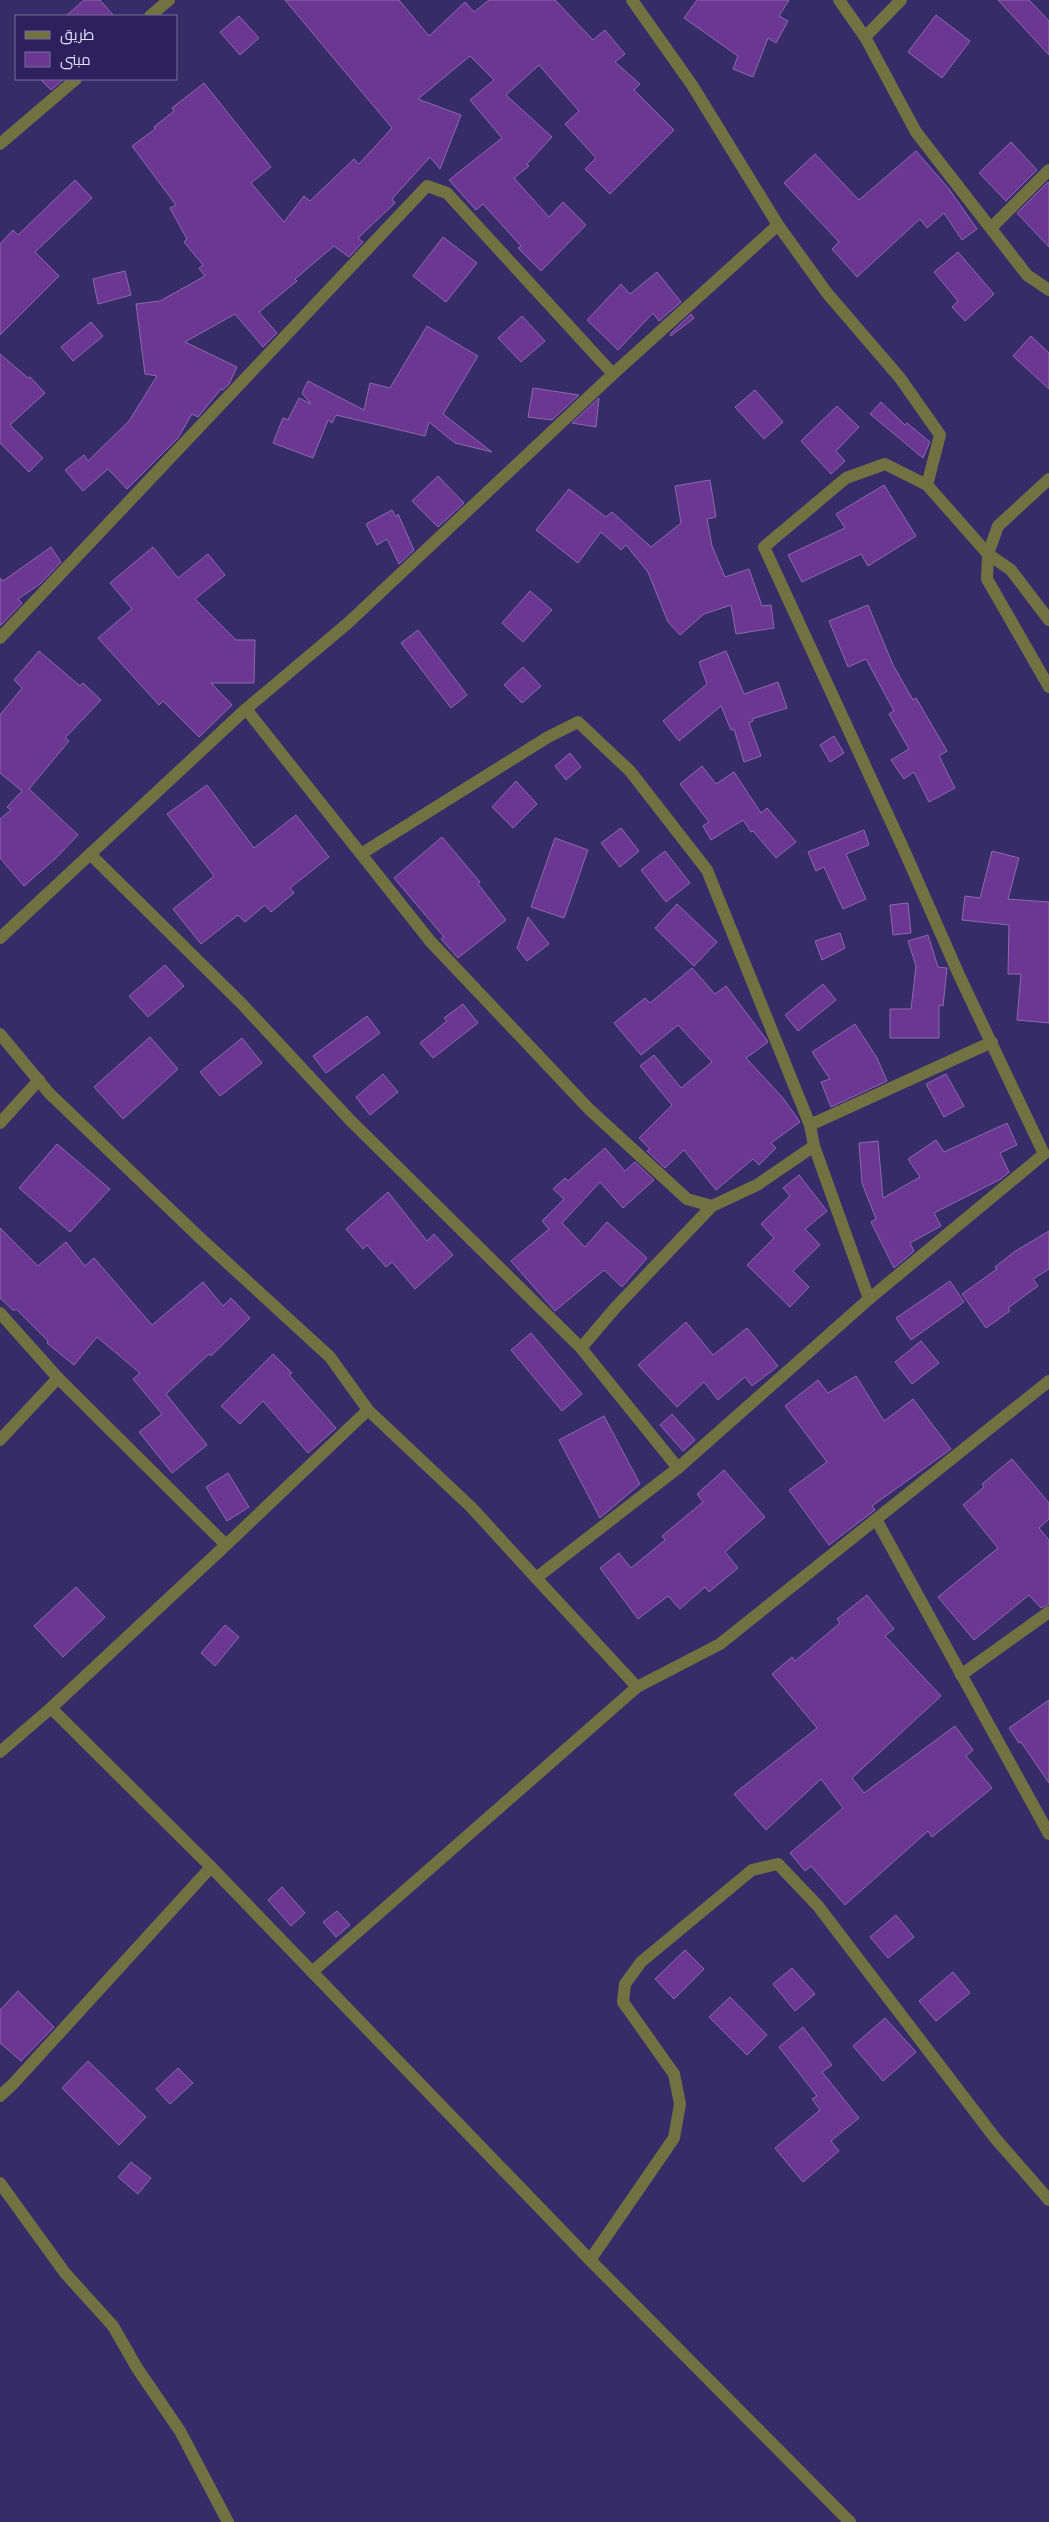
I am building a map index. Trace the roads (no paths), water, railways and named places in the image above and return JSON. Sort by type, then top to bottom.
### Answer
[{"type":"street","points":[[151,15],[169,0]]},
{"type":"street","points":[[632,0],[692,85],[778,225],[828,293],[900,378],[940,434],[927,486]]},
{"type":"street","points":[[839,0],[865,37],[916,132],[1028,275],[1049,290]]},
{"type":"street","points":[[865,37],[901,0]]},
{"type":"street","points":[[0,144],[75,80]]},
{"type":"street","points":[[991,228],[1049,170]]},
{"type":"street","points":[[0,638],[427,186],[447,193],[613,374]]},
{"type":"street","points":[[0,938],[246,709],[348,623],[613,374],[778,225]]},
{"type":"street","points":[[536,1578],[678,1468],[870,1299],[1047,1152],[958,975],[904,850],[764,547],[846,478],[885,464],[927,486],[988,554],[1011,570],[1049,620]]},
{"type":"street","points":[[1049,479],[998,526],[988,554],[987,579],[1049,687]]},
{"type":"street","points":[[246,709],[430,942],[590,1110],[687,1199],[712,1206]]},
{"type":"street","points":[[361,854],[548,737],[578,722],[630,771],[707,870],[810,1125],[814,1146],[870,1299]]},
{"type":"street","points":[[90,854],[241,1002],[350,1120],[581,1348],[678,1468]]},
{"type":"street","points":[[0,1034],[39,1080],[198,1236],[330,1357],[368,1410],[472,1508],[637,1687]]},
{"type":"street","points":[[810,1125],[992,1042]]},
{"type":"street","points":[[0,1123],[39,1080]]},
{"type":"street","points":[[581,1348],[615,1308],[712,1206],[757,1185],[814,1146]]},
{"type":"street","points":[[0,1313],[58,1378],[226,1545]]},
{"type":"street","points":[[0,1440],[58,1378]]},
{"type":"street","points":[[312,1972],[637,1687],[720,1644],[1049,1382]]},
{"type":"street","points":[[0,1752],[51,1708],[368,1410]]},
{"type":"street","points":[[877,1520],[1049,1834]]},
{"type":"street","points":[[961,1675],[1049,1612]]},
{"type":"street","points":[[51,1708],[211,1867],[590,2260],[850,2522]]},
{"type":"street","points":[[590,2260],[674,2138],[680,2104],[674,2074],[624,2002],[625,1984],[641,1962],[752,1870],[778,1864],[818,1906],[995,2138],[1049,2200]]},
{"type":"street","points":[[0,2096],[211,1867]]},
{"type":"street","points":[[0,2183],[65,2273],[113,2326],[180,2431],[228,2522]]}]
